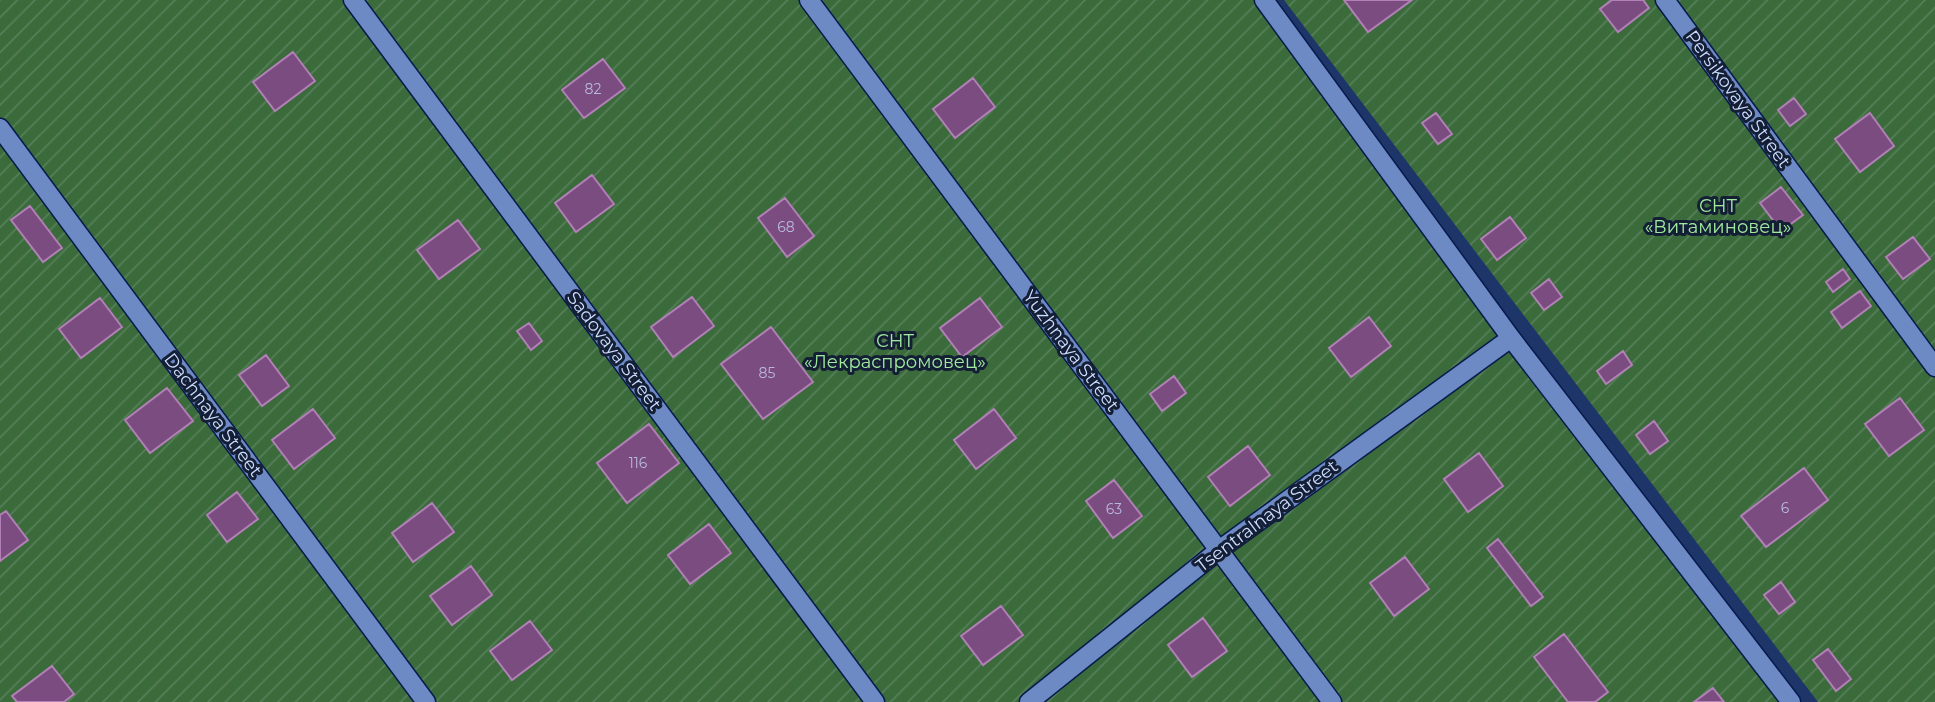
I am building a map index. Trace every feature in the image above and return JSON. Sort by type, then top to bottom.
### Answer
[{"type":"street","name":"Sadovaya Street","points":[[353,0],[875,702]]},
{"type":"street","name":"Yuzhnaya Street","points":[[809,0],[1332,702]]},
{"type":"street","points":[[1264,0],[1511,338],[1791,702]]},
{"type":"street","name":"Persikovaya Street","points":[[1665,0],[1935,367]]},
{"type":"street","name":"Dachnaya Street","points":[[0,128],[426,702]]},
{"type":"street","name":"Tsentralnaya Street","points":[[1029,702],[1219,550],[1511,338]]},
{"type":"green space","name":"СНТ «Лекраспромовец»","points":[[0,0],[1264,0],[1791,702],[0,702]]},
{"type":"green space","name":"СНТ «Витаминовец»","points":[[1284,0],[1935,0],[1935,702],[1818,702]]},
{"type":"building","points":[[1344,0],[1412,0],[1368,32]]},
{"type":"building","points":[[1612,0],[1643,0],[1649,8],[1618,32],[1600,9]]},
{"type":"building","points":[[293,52],[315,81],[275,111],[253,82]]},
{"type":"building","points":[[603,59],[625,88],[584,118],[562,90]]},
{"type":"building","points":[[973,78],[995,107],[955,138],[933,109]]},
{"type":"building","points":[[1794,98],[1806,114],[1790,126],[1778,110]]},
{"type":"building","points":[[1436,113],[1452,134],[1438,144],[1422,123]]},
{"type":"building","points":[[1870,113],[1894,146],[1860,172],[1835,139]]},
{"type":"building","points":[[592,175],[614,204],[576,232],[555,203]]},
{"type":"building","points":[[1781,187],[1803,215],[1781,231],[1760,203]]},
{"type":"building","points":[[785,198],[814,236],[787,257],[758,218]]},
{"type":"building","points":[[30,206],[62,248],[43,262],[11,220]]},
{"type":"building","points":[[1510,217],[1526,238],[1497,260],[1481,239]]},
{"type":"building","points":[[458,220],[480,249],[439,279],[417,250]]},
{"type":"building","points":[[1913,237],[1930,259],[1903,279],[1886,257]]},
{"type":"building","points":[[1843,269],[1850,279],[1833,292],[1826,282]]},
{"type":"building","points":[[1549,279],[1562,297],[1544,310],[1531,293]]},
{"type":"building","points":[[1860,291],[1871,306],[1842,328],[1831,312]]},
{"type":"building","points":[[692,297],[714,326],[673,357],[651,327]]},
{"type":"building","points":[[100,298],[122,327],[81,358],[59,329]]},
{"type":"building","points":[[980,298],[1002,327],[962,357],[940,328]]},
{"type":"building","points":[[1369,317],[1391,346],[1351,377],[1329,348]]},
{"type":"building","points":[[529,323],[542,341],[531,350],[517,331]]},
{"type":"building","points":[[771,327],[813,382],[763,419],[721,364]]},
{"type":"building","points":[[1623,351],[1632,365],[1606,384],[1597,371]]},
{"type":"building","points":[[266,355],[289,386],[262,406],[239,375]]},
{"type":"building","points":[[1174,376],[1186,393],[1162,411],[1150,394]]},
{"type":"building","points":[[167,388],[193,421],[150,453],[125,420]]},
{"type":"building","points":[[1900,398],[1924,430],[1889,456],[1865,424]]},
{"type":"building","points":[[313,409],[335,438],[294,469],[272,440]]},
{"type":"building","points":[[994,409],[1016,438],[976,469],[954,440]]},
{"type":"building","points":[[1654,421],[1668,441],[1650,454],[1636,435]]},
{"type":"building","points":[[649,424],[679,463],[627,503],[597,463]]},
{"type":"building","points":[[1248,446],[1270,475],[1230,506],[1208,477]]},
{"type":"building","points":[[1479,453],[1503,486],[1468,512],[1444,479]]},
{"type":"building","points":[[1804,468],[1828,500],[1766,547],[1741,516]]},
{"type":"building","points":[[1114,480],[1142,516],[1113,538],[1086,501]]},
{"type":"building","points":[[237,492],[258,519],[227,542],[207,515]]},
{"type":"building","points":[[432,503],[454,532],[413,562],[392,533]]},
{"type":"building","points":[[6,511],[28,540],[0,561],[0,515]]},
{"type":"building","points":[[709,524],[731,553],[690,584],[668,555]]},
{"type":"building","points":[[1498,539],[1543,597],[1531,606],[1487,548]]},
{"type":"building","points":[[1405,557],[1429,589],[1394,616],[1370,583]]},
{"type":"building","points":[[471,566],[492,595],[452,625],[430,596]]},
{"type":"building","points":[[1781,582],[1795,602],[1779,614],[1764,595]]},
{"type":"building","points":[[1001,606],[1023,635],[983,665],[961,636]]},
{"type":"building","points":[[1203,618],[1227,651],[1192,677],[1168,645]]},
{"type":"building","points":[[530,621],[552,650],[512,680],[490,651]]},
{"type":"building","points":[[1564,634],[1608,692],[1595,702],[1568,702],[1534,657]]},
{"type":"building","points":[[1828,649],[1851,679],[1836,691],[1813,660]]},
{"type":"building","points":[[52,666],[74,694],[64,702],[17,702],[12,696]]},
{"type":"building","points":[[1713,688],[1724,702],[1694,702]]}]
